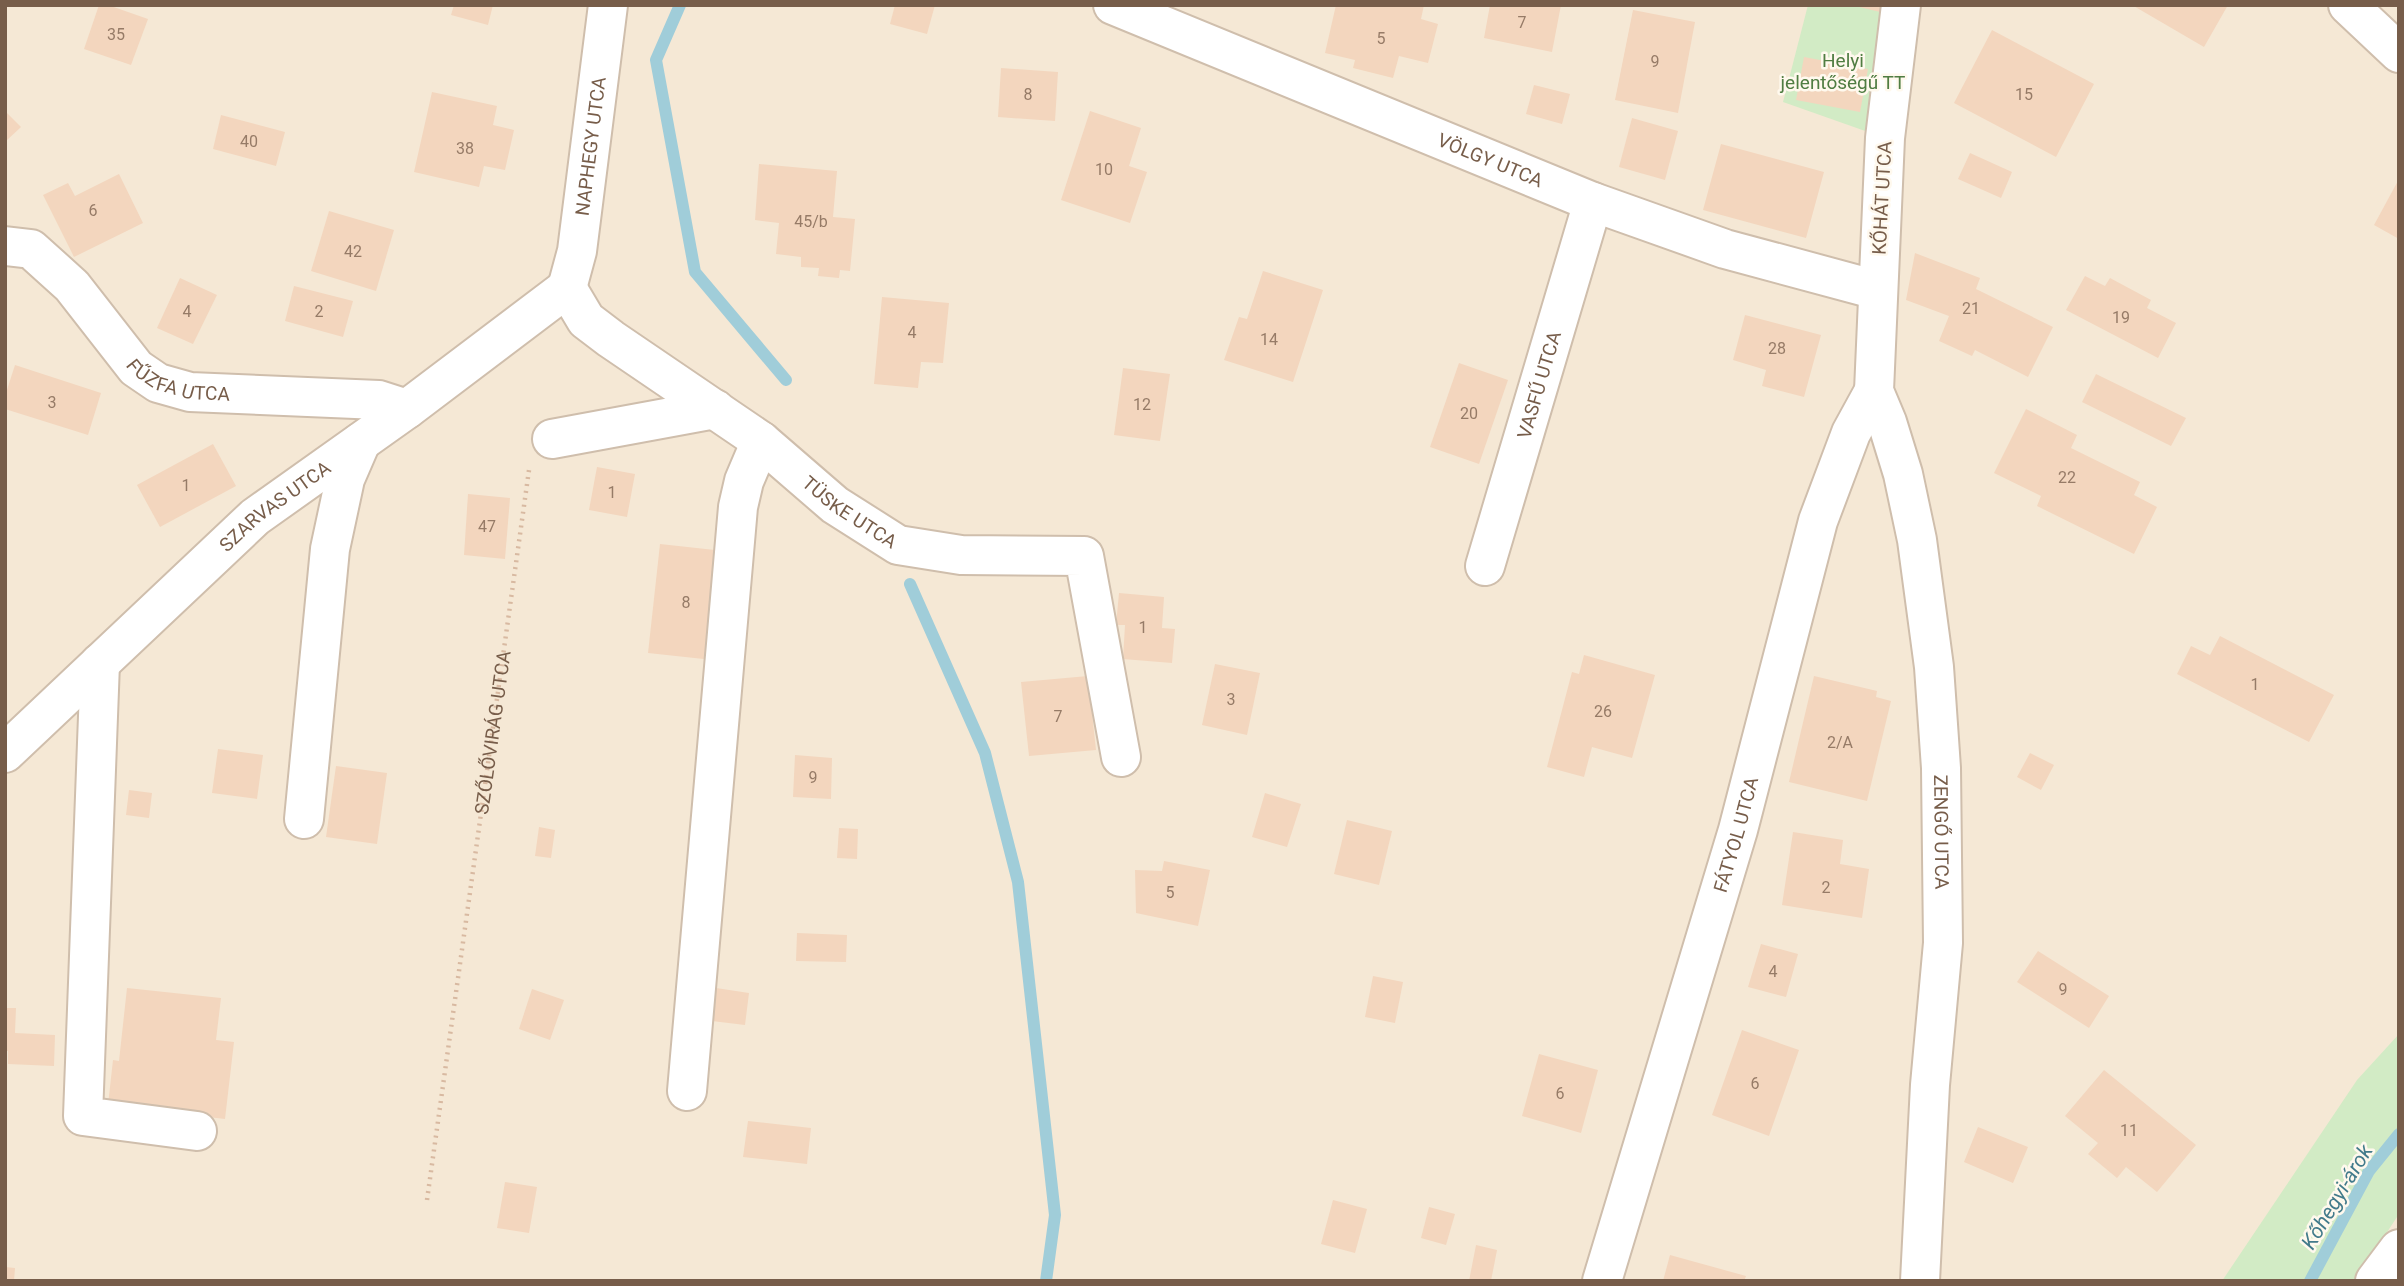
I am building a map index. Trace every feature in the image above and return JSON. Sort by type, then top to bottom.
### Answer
[{"type":"street","name":"NAPHEGY UTCA","points":[[567,288],[577,251],[608,5]]},
{"type":"street","name":"VÖLGY UTCA","points":[[1113,5],[1593,202],[1725,249],[1835,281],[1877,290]]},
{"type":"street","name":"KŐHÁT UTCA","points":[[1874,391],[1885,138],[1900,5]]},
{"type":"street","points":[[2348,5],[2399,53]]},
{"type":"street","name":"VASFŰ UTCA","points":[[1485,566],[1593,202]]},
{"type":"street","name":"FŰZFA UTCA","points":[[5,246],[31,249],[72,286],[136,368],[158,383],[190,392],[379,400],[407,409]]},
{"type":"street","name":"SZARVAS UTCA","points":[[5,753],[255,517],[407,409],[567,288]]},
{"type":"street","name":"TÜSKE UTCA","points":[[567,288],[586,320],[611,340],[761,441],[835,505],[898,545],[961,555],[1084,556],[1121,757]]},
{"type":"street","name":"FÁTYOL UTCA","points":[[1602,1281],[1738,830],[1818,522],[1851,433],[1874,391]]},
{"type":"street","name":"ZENGŐ UTCA","points":[[1874,391],[1903,474],[1917,540],[1934,667],[1941,768],[1943,943],[1930,1085],[1920,1281]]},
{"type":"street","points":[[552,439],[715,409]]},
{"type":"street","points":[[687,1091],[738,507],[744,481],[761,441]]},
{"type":"street","points":[[304,819],[330,549],[345,479],[361,442]]},
{"type":"street","points":[[100,663],[83,1116],[197,1131]]},
{"type":"street","points":[[2375,1281],[2399,1249]]},
{"type":"path","name":"SZŐLŐVIRÁG UTCA","points":[[427,1200],[531,457],[552,439]]},
{"type":"shaded area","points":[[5,5],[2399,5],[2399,1281],[5,1281]]},
{"type":"green space","name":"Helyi jelentőségű TT","points":[[1808,5],[1901,5],[1885,138],[1783,102]]},
{"type":"green space","points":[[2399,1034],[2399,1214],[2355,1281],[2222,1281],[2357,1080]]},
{"type":"building","points":[[99,5],[108,5],[148,19],[131,65],[84,49]]},
{"type":"building","points":[[454,5],[493,5],[488,25],[451,15]]},
{"type":"building","points":[[895,5],[935,5],[927,34],[890,24]]},
{"type":"building","points":[[1336,5],[1424,5],[1421,19],[1438,24],[1428,63],[1399,56],[1393,78],[1353,68],[1355,60],[1325,53]]},
{"type":"building","points":[[1490,5],[1561,5],[1552,52],[1484,38]]},
{"type":"building","points":[[1851,5],[1881,5],[1880,12]]},
{"type":"building","points":[[2132,5],[2228,5],[2204,47]]},
{"type":"building","points":[[1633,10],[1695,22],[1678,113],[1615,100]]},
{"type":"building","points":[[1992,30],[2094,84],[2056,157],[1954,103]]},
{"type":"building","points":[[1804,57],[1868,69],[1860,112],[1796,100]]},
{"type":"building","points":[[1001,68],[1058,72],[1055,121],[998,117]]},
{"type":"building","points":[[1534,85],[1570,94],[1562,124],[1526,114]]},
{"type":"building","points":[[432,92],[497,106],[493,125],[514,130],[505,170],[484,166],[479,187],[414,172]]},
{"type":"building","points":[[5,111],[21,127],[5,142]]},
{"type":"building","points":[[1090,111],[1141,128],[1129,166],[1147,172],[1130,223],[1061,200]]},
{"type":"building","points":[[221,115],[285,132],[276,166],[213,149]]},
{"type":"building","points":[[1632,118],[1678,131],[1665,180],[1619,167]]},
{"type":"building","points":[[1721,144],[1824,172],[1806,238],[1703,210]]},
{"type":"building","points":[[1970,153],[2012,172],[2001,198],[1958,179]]},
{"type":"building","points":[[759,164],[837,171],[833,217],[855,219],[850,271],[840,270],[839,278],[818,276],[819,268],[801,267],[801,257],[776,254],[779,223],[755,220]]},
{"type":"building","points":[[119,174],[143,223],[74,257],[43,195],[68,183],[75,196]]},
{"type":"building","points":[[2399,179],[2399,239],[2374,225]]},
{"type":"building","points":[[329,211],[394,230],[376,291],[311,271]]},
{"type":"building","points":[[1915,253],[1980,278],[1976,289],[2053,327],[2028,377],[1975,350],[1972,356],[1939,341],[1949,316],[1906,300]]},
{"type":"building","points":[[1263,271],[1323,290],[1293,382],[1224,360],[1239,317],[1247,319]]},
{"type":"building","points":[[2085,276],[2105,286],[2110,278],[2151,300],[2147,308],[2176,323],[2158,358],[2066,310]]},
{"type":"building","points":[[180,278],[217,295],[193,344],[157,328]]},
{"type":"building","points":[[294,286],[353,301],[343,337],[285,321]]},
{"type":"building","points":[[882,297],[949,303],[943,363],[921,362],[918,388],[874,384]]},
{"type":"building","points":[[1745,315],[1821,335],[1804,397],[1762,386],[1766,370],[1733,360]]},
{"type":"building","points":[[1459,363],[1508,380],[1479,464],[1430,447]]},
{"type":"building","points":[[15,365],[101,393],[88,435],[5,409],[5,396]]},
{"type":"building","points":[[1123,368],[1170,374],[1160,441],[1114,435]]},
{"type":"building","points":[[2096,374],[2186,418],[2171,446],[2082,402]]},
{"type":"building","points":[[2026,409],[2077,435],[2071,448],[2140,482],[2134,495],[2157,507],[2134,554],[2037,506],[2041,496],[1994,473]]},
{"type":"building","points":[[213,444],[236,486],[160,527],[137,485]]},
{"type":"building","points":[[597,467],[635,474],[627,517],[589,510]]},
{"type":"building","points":[[468,494],[510,498],[505,559],[464,555]]},
{"type":"building","points":[[660,544],[724,551],[713,660],[648,653]]},
{"type":"building","points":[[1119,593],[1164,597],[1162,628],[1175,629],[1172,663],[1123,659],[1125,625],[1116,625]]},
{"type":"building","points":[[2220,636],[2334,695],[2309,742],[2177,674],[2191,646],[2210,655]]},
{"type":"building","points":[[1584,655],[1655,675],[1632,758],[1592,747],[1584,777],[1547,767],[1572,672],[1579,674]]},
{"type":"building","points":[[1215,664],[1260,673],[1247,735],[1202,725]]},
{"type":"building","points":[[1088,676],[1096,750],[1029,756],[1021,682]]},
{"type":"building","points":[[1814,676],[1877,691],[1876,697],[1891,701],[1867,801],[1789,782]]},
{"type":"building","points":[[218,749],[263,755],[257,799],[212,793]]},
{"type":"building","points":[[2030,753],[2054,765],[2041,790],[2017,777]]},
{"type":"building","points":[[795,755],[832,758],[831,799],[793,797]]},
{"type":"building","points":[[336,766],[387,773],[377,844],[326,837]]},
{"type":"building","points":[[129,790],[152,793],[149,818],[126,815]]},
{"type":"building","points":[[1265,793],[1301,804],[1287,847],[1252,837]]},
{"type":"building","points":[[1347,820],[1392,831],[1379,885],[1334,874]]},
{"type":"building","points":[[539,827],[555,830],[551,858],[535,856]]},
{"type":"building","points":[[839,828],[858,829],[857,859],[837,858]]},
{"type":"building","points":[[1793,832],[1843,840],[1840,864],[1869,869],[1862,918],[1782,905]]},
{"type":"building","points":[[1164,861],[1210,870],[1198,926],[1136,913],[1135,870],[1162,871]]},
{"type":"building","points":[[797,933],[847,935],[846,962],[796,961]]},
{"type":"building","points":[[1761,944],[1798,954],[1786,997],[1748,987]]},
{"type":"building","points":[[2038,951],[2109,996],[2089,1028],[2017,982]]},
{"type":"building","points":[[1373,976],[1403,982],[1395,1023],[1365,1017]]},
{"type":"building","points":[[127,988],[221,998],[216,1040],[234,1042],[225,1119],[108,1105],[113,1060],[119,1061]]},
{"type":"building","points":[[716,988],[749,993],[745,1025],[712,1021]]},
{"type":"building","points":[[532,989],[564,1000],[550,1040],[519,1029]]},
{"type":"building","points":[[5,1008],[16,1008],[15,1033],[55,1035],[54,1066],[8,1064],[8,1051],[5,1051]]},
{"type":"building","points":[[1742,1030],[1799,1050],[1769,1136],[1712,1115]]},
{"type":"building","points":[[1539,1054],[1598,1070],[1581,1133],[1522,1116]]},
{"type":"building","points":[[2104,1070],[2196,1145],[2157,1192],[2126,1167],[2117,1178],[2088,1154],[2098,1143],[2065,1116]]},
{"type":"building","points":[[748,1121],[811,1128],[807,1164],[743,1157]]},
{"type":"building","points":[[1978,1127],[2028,1147],[2013,1183],[1964,1162]]},
{"type":"building","points":[[505,1182],[537,1187],[529,1233],[497,1228]]},
{"type":"building","points":[[1333,1200],[1367,1209],[1355,1253],[1321,1244]]},
{"type":"building","points":[[1429,1207],[1455,1214],[1446,1245],[1421,1238]]},
{"type":"building","points":[[1476,1245],[1497,1250],[1491,1281],[1469,1281]]},
{"type":"building","points":[[1670,1255],[1746,1276],[1744,1281],[1663,1281]]},
{"type":"building","points":[[5,1267],[15,1268],[14,1281],[5,1281]]},
{"type":"waterway","points":[[680,5],[656,60],[695,272],[786,380]]},
{"type":"waterway","points":[[910,584],[985,753],[1018,882],[1055,1215],[1046,1281]]},
{"type":"waterway","name":"Kőhegyi-árok","points":[[2310,1281],[2369,1171],[2399,1134]]}]
